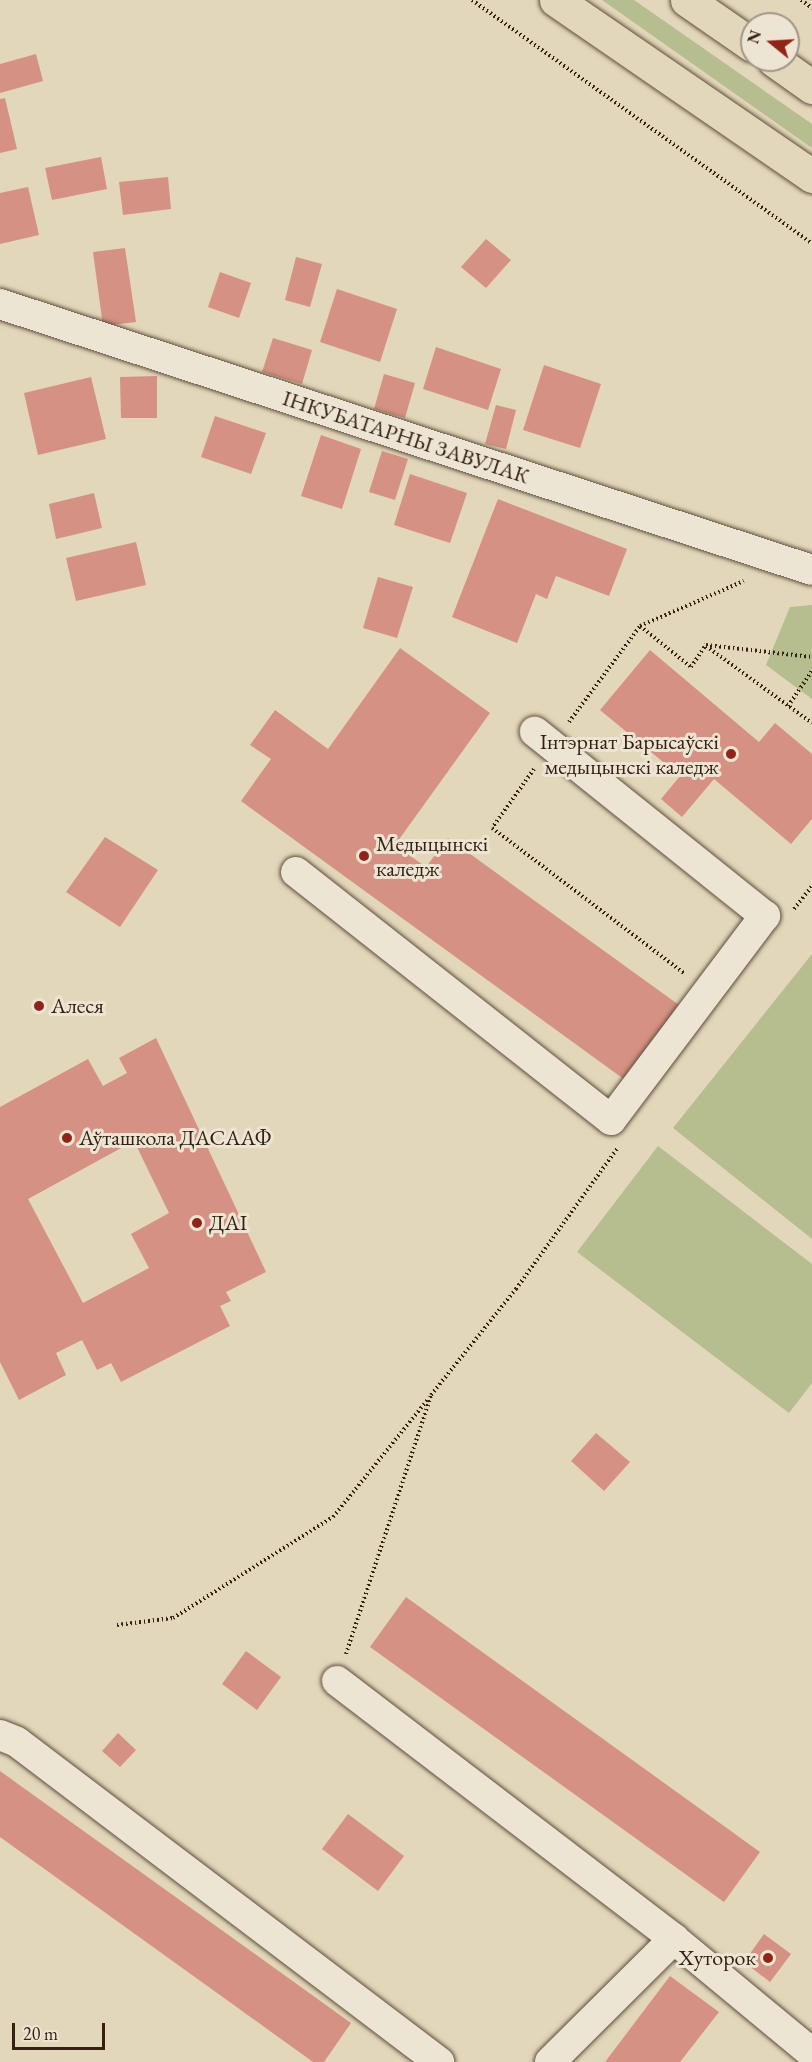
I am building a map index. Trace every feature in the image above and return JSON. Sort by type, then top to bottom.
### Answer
[{"type":"main road","points":[[556,0],[812,176]]},
{"type":"main road","points":[[687,0],[740,37]]},
{"type":"main road","points":[[791,72],[812,87]]},
{"type":"street","name":"ІНКУБАТАРНЫ ЗАВУЛАК","points":[[0,304],[799,567]]},
{"type":"street","points":[[296,872],[611,1120],[765,916],[536,732]]},
{"type":"street","points":[[338,1681],[674,1939],[812,2053]]},
{"type":"street","points":[[0,1735],[26,1749],[439,2062]]},
{"type":"street","points":[[550,2062],[674,1939]]},
{"type":"path","points":[[472,0],[812,243]]},
{"type":"path","points":[[801,0],[812,8]]},
{"type":"path","points":[[640,626],[799,567]]},
{"type":"path","points":[[706,645],[812,723]]},
{"type":"path","points":[[788,706],[812,671]]},
{"type":"path","points":[[791,913],[812,886]]},
{"type":"path","points":[[117,1625],[173,1618],[333,1517],[516,1289],[619,1146]]},
{"type":"path","points":[[338,1681],[431,1395]]},
{"type":"green space","points":[[602,0],[634,0],[812,124],[812,148]]},
{"type":"green space","points":[[812,605],[812,699],[766,665],[790,607]]},
{"type":"green space","points":[[812,954],[812,1239],[673,1128]]},
{"type":"green space","points":[[658,1146],[812,1264],[812,1383],[789,1413],[577,1252]]},
{"type":"building","points":[[36,54],[43,81],[0,93],[0,64]]},
{"type":"building","points":[[5,98],[17,149],[0,153],[0,99]]},
{"type":"building","points":[[101,157],[107,189],[52,200],[45,168]]},
{"type":"building","points":[[168,177],[171,209],[123,215],[119,182]]},
{"type":"building","points":[[28,187],[39,235],[0,244],[0,193]]},
{"type":"building","points":[[486,239],[511,260],[486,288],[461,267]]},
{"type":"building","points":[[125,248],[136,322],[103,326],[93,252]]},
{"type":"building","points":[[296,257],[322,264],[310,307],[285,300]]},
{"type":"building","points":[[220,272],[251,283],[239,318],[208,307]]},
{"type":"building","points":[[337,289],[397,309],[380,362],[320,342]]},
{"type":"building","points":[[273,338],[312,350],[302,384],[262,372]]},
{"type":"building","points":[[436,347],[501,369],[488,410],[423,389]]},
{"type":"building","points":[[544,365],[601,384],[580,448],[523,430]]},
{"type":"building","points":[[384,374],[415,383],[405,418],[374,409]]},
{"type":"building","points":[[157,376],[157,418],[121,418],[120,377]]},
{"type":"building","points":[[91,377],[106,439],[38,455],[24,393]]},
{"type":"building","points":[[496,405],[516,410],[506,449],[485,444]]},
{"type":"building","points":[[215,416],[266,433],[251,474],[201,457]]},
{"type":"building","points":[[321,435],[361,449],[342,509],[301,496]]},
{"type":"building","points":[[382,451],[408,459],[395,500],[369,492]]},
{"type":"building","points":[[410,474],[467,493],[450,543],[394,525]]},
{"type":"building","points":[[94,493],[102,528],[56,539],[49,504]]},
{"type":"building","points":[[498,499],[627,549],[609,596],[556,576],[547,599],[536,594],[517,643],[452,617]]},
{"type":"building","points":[[136,542],[146,585],[76,601],[66,558]]},
{"type":"building","points":[[378,577],[413,587],[397,638],[363,628]]},
{"type":"building","name":"Медыцынскі каледж","points":[[400,648],[490,713],[395,845],[426,867],[448,838],[679,1005],[625,1080],[241,801],[271,759],[250,745],[275,710],[328,749]]},
{"type":"building","points":[[650,650],[759,742],[775,723],[812,754],[812,819],[791,844],[714,779],[682,817],[661,799],[680,776],[600,710]]},
{"type":"building","points":[[105,837],[158,870],[120,927],[66,892]]},
{"type":"building","name":"ДАІ","points":[[156,1038],[266,1272],[226,1292],[231,1301],[220,1306],[230,1326],[121,1382],[111,1363],[97,1370],[82,1340],[56,1353],[66,1375],[19,1400],[0,1362],[0,1107],[88,1059],[103,1086],[127,1073],[119,1058]],"holes":[[[134,1141],[169,1213],[131,1234],[149,1268],[83,1303],[28,1199]]]},
{"type":"building","points":[[596,1433],[630,1462],[604,1491],[571,1461]]},
{"type":"building","points":[[406,1597],[760,1852],[724,1902],[370,1647]]},
{"type":"building","points":[[246,1651],[281,1677],[257,1710],[222,1684]]},
{"type":"building","points":[[118,1733],[136,1750],[120,1767],[102,1751]]},
{"type":"building","points":[[0,1771],[351,2023],[324,2062],[313,2062],[0,1837]]},
{"type":"building","points":[[348,1814],[404,1856],[378,1891],[322,1849]]},
{"type":"building","name":"Хуторок","points":[[764,1934],[791,1954],[770,1982],[744,1962]]},
{"type":"building","points":[[670,1976],[719,2012],[680,2062],[605,2062]]},
{"type":"place","name":"Інтэрнат Барысаўскі медыцынскі каледж","points":[[731,754]]},
{"type":"place","name":"Медыцынскі каледж","points":[[364,856]]},
{"type":"place","name":"Алеся","points":[[39,1006]]},
{"type":"place","name":"Аўташкола ДАСААФ","points":[[67,1138]]},
{"type":"place","name":"ДАІ","points":[[197,1223]]},
{"type":"place","name":"Хуторок","points":[[768,1958]]}]
